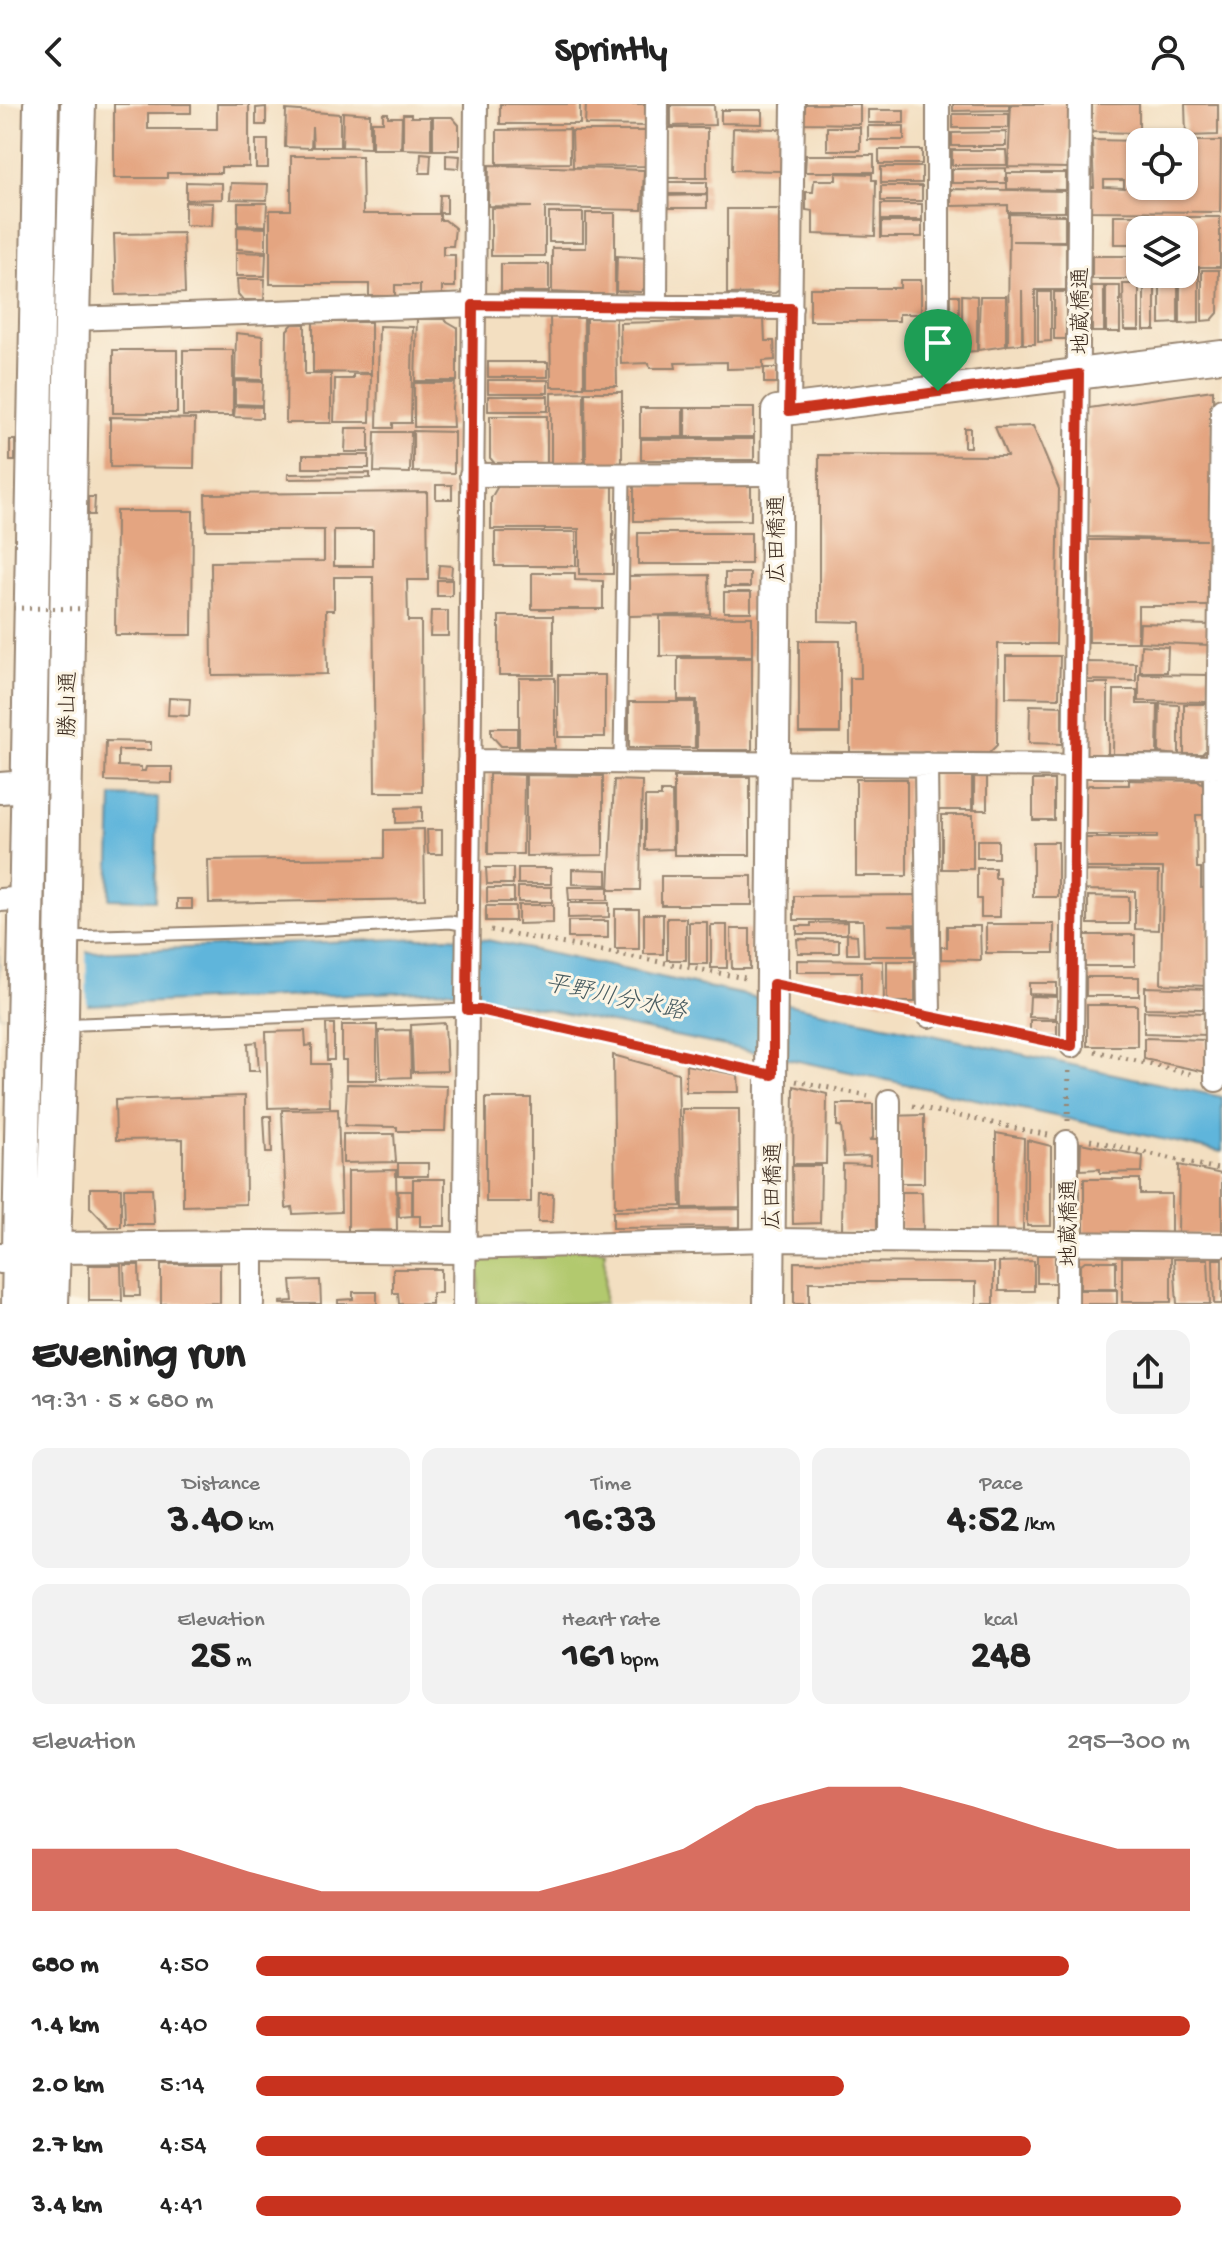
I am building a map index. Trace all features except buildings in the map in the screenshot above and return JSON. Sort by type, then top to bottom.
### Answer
[{"type":"main road","name":"勝山通","points":[[19,1304],[10,1258],[25,1015],[26,943],[14,899],[14,787],[41,104]]},
{"type":"main road","name":"勝山通","points":[[51,1304],[61,1021],[78,104]]},
{"type":"street","points":[[464,1304],[476,104]]},
{"type":"street","points":[[656,305],[657,104]]},
{"type":"street","name":"広田橋通","points":[[769,1304],[777,411],[789,411],[793,104]]},
{"type":"street","points":[[938,104],[938,391]]},
{"type":"street","name":"地蔵橋通","points":[[1070,1056],[1080,104]]},
{"type":"street","points":[[72,319],[473,305],[791,308]]},
{"type":"street","points":[[789,411],[1222,356]]},
{"type":"street","points":[[1216,1080],[1222,410]]},
{"type":"street","points":[[471,475],[776,474]]},
{"type":"street","points":[[469,761],[1219,767]]},
{"type":"street","points":[[926,764],[929,1016]]},
{"type":"street","points":[[889,1101],[889,1240]]},
{"type":"street","name":"地蔵橋通","points":[[1067,1138],[1067,1304]]},
{"type":"street","points":[[10,1258],[52,1248],[465,1248],[770,1240],[1222,1245]]},
{"type":"street","points":[[252,1246],[252,1304]]},
{"type":"lane","points":[[620,762],[624,474]]},
{"type":"lane","points":[[62,940],[450,922],[467,929]]},
{"type":"lane","points":[[61,1021],[81,1024],[467,1008]]},
{"type":"path","points":[[13,608],[90,609]]},
{"type":"path","points":[[467,929],[773,984],[929,1016],[1070,1056],[1216,1080]]},
{"type":"path","points":[[467,1008],[773,1071],[889,1101],[1075,1141],[1077,1137],[1222,1170]]},
{"type":"path","points":[[1067,1138],[1070,1056]]},
{"type":"green space","points":[[489,1248],[605,1250],[604,1304],[478,1304],[479,1259]]},
{"type":"water","points":[[112,796],[158,798],[155,900],[109,899]]},
{"type":"water","name":"平野川分水路","points":[[447,937],[487,940],[1222,1097],[1222,1152],[448,990],[89,1005],[0,1015],[0,949],[91,952]]},
{"type":"pier","points":[[0,945],[86,948],[87,1009],[38,1015],[0,1015]]},
{"type":"route","points":[[473,305],[791,308],[789,411],[938,391],[1079,374],[1072,1046],[773,984],[773,1075],[480,1010],[467,1010],[473,305]]}]
